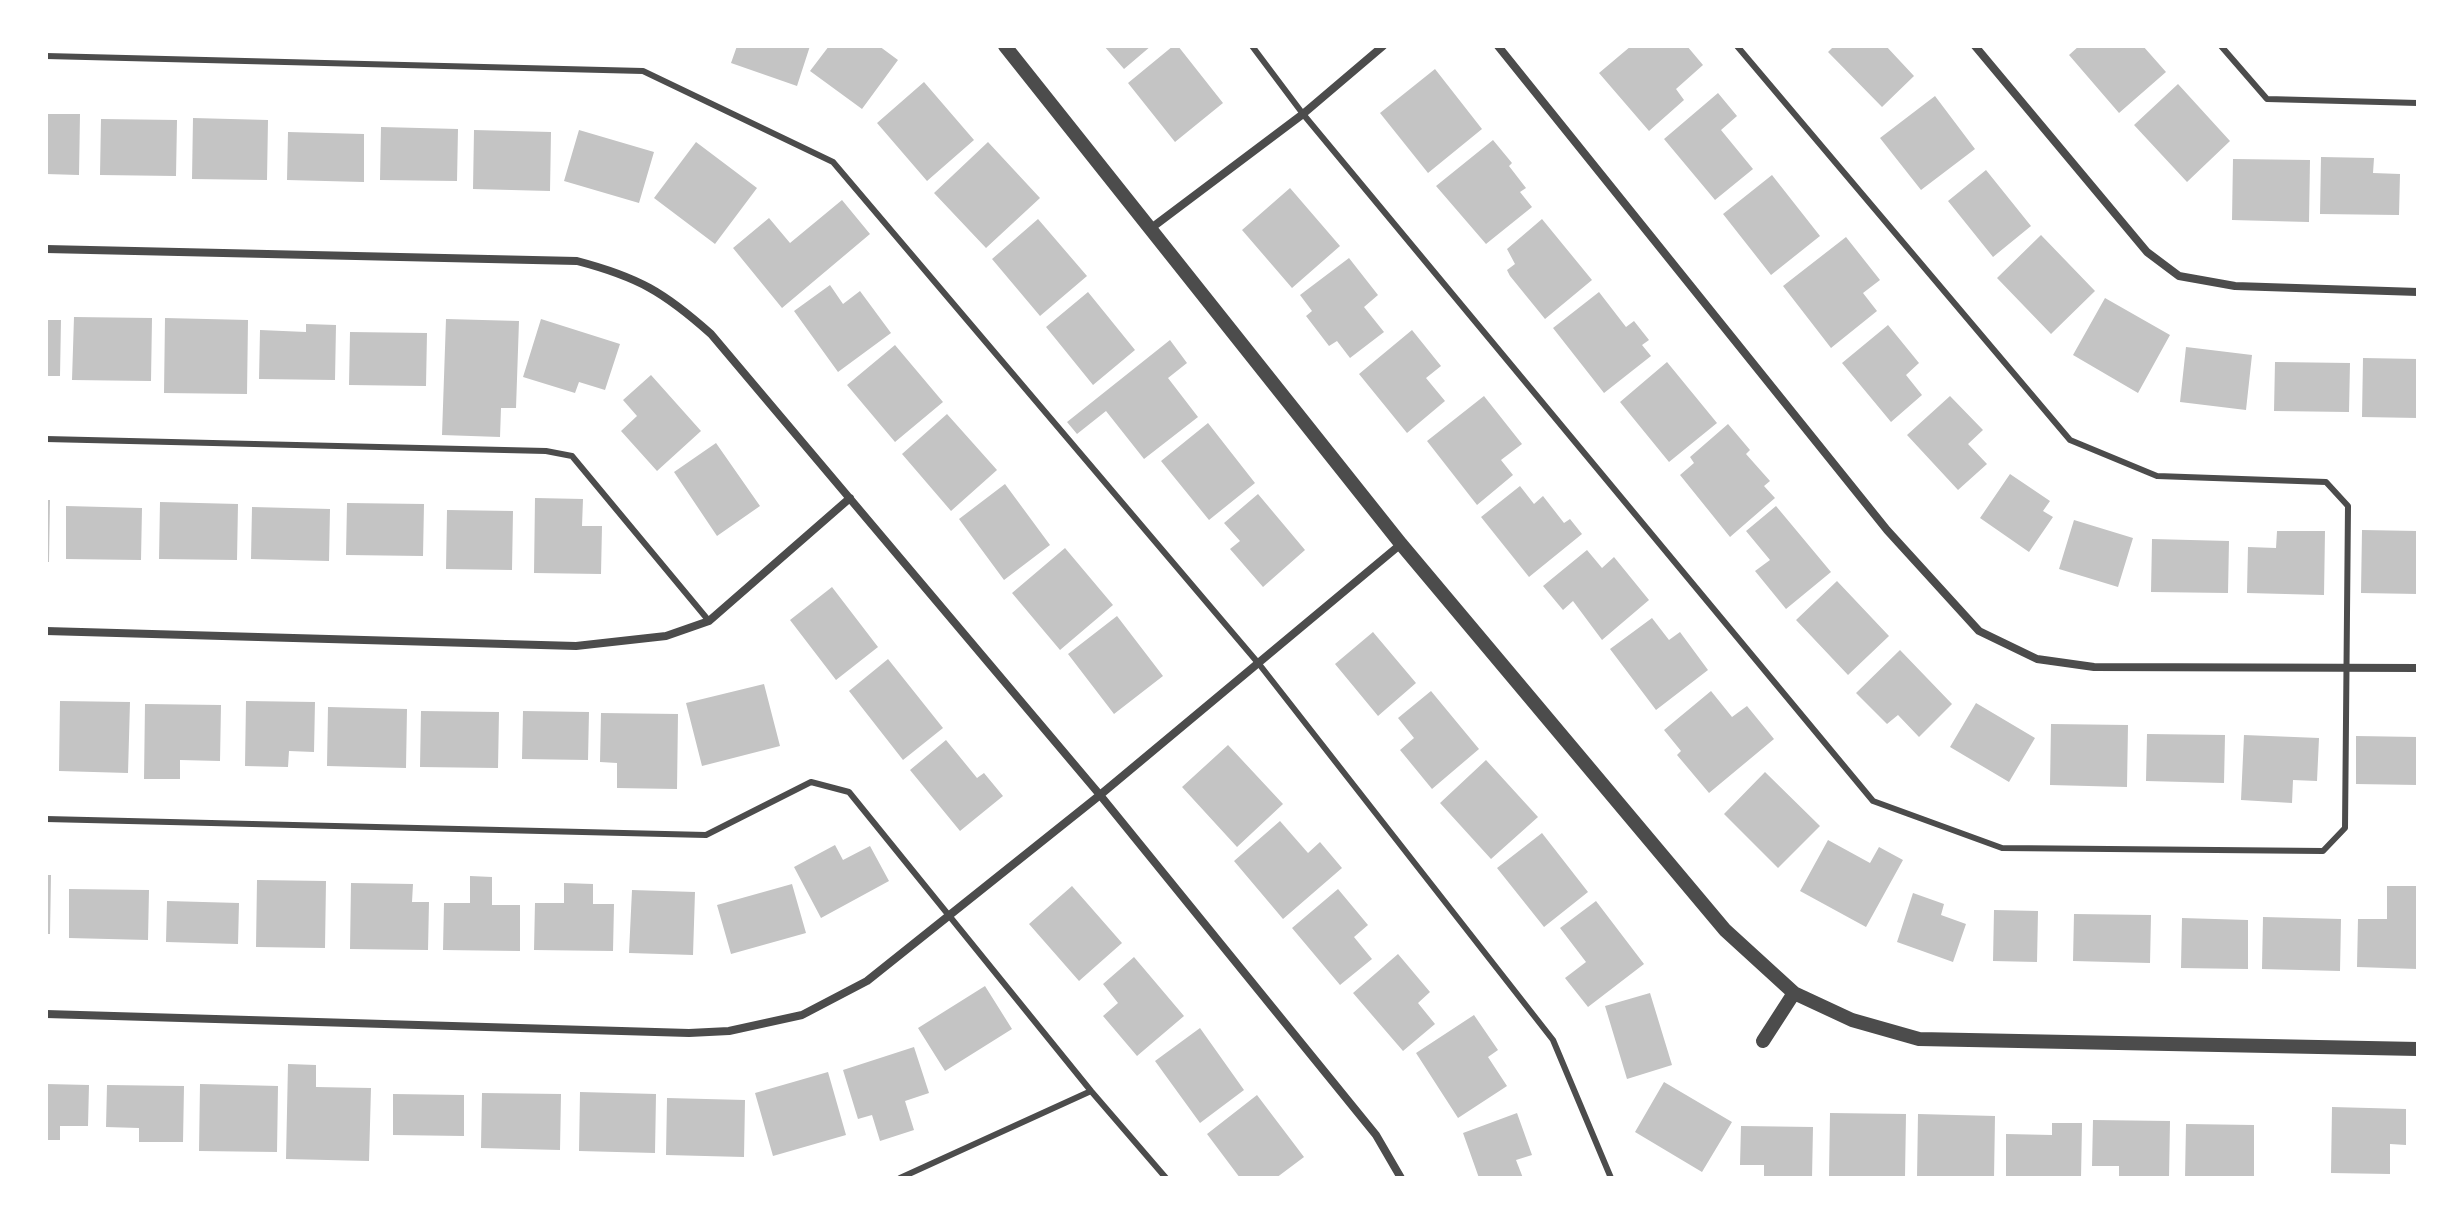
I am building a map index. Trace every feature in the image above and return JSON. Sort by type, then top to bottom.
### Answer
[{"type":"street","points":[[1005,46],[1401,544],[1725,930],[1794,993],[1852,1020],[1919,1039],[2418,1049]]},
{"type":"street","points":[[1150,229],[1303,114],[1383,46]]},
{"type":"street","points":[[1498,46],[1887,530],[1979,631],[2037,659],[2094,667],[2418,668]]},
{"type":"street","points":[[1975,46],[2147,252],[2179,276],[2235,286],[2418,292]]},
{"type":"street","points":[[46,249],[577,261],[634,277],[681,307],[711,334],[1100,795],[1376,1135],[1401,1178]]},
{"type":"street","points":[[46,631],[576,646],[666,636],[709,621],[850,498]]},
{"type":"street","points":[[46,1014],[689,1033],[729,1031],[802,1015],[867,981],[1100,795],[1401,544]]},
{"type":"street","points":[[1763,1041],[1794,993]]},
{"type":"lane","points":[[1252,46],[1303,114],[1873,801],[2002,848],[2323,851],[2345,828],[2348,506],[2326,482],[2157,476],[2070,440],[1737,46]]},
{"type":"lane","points":[[2221,46],[2267,99],[2418,103]]},
{"type":"lane","points":[[46,56],[643,71],[833,162],[1259,664],[1553,1040],[1611,1178]]},
{"type":"lane","points":[[46,439],[546,451],[572,456],[709,621]]},
{"type":"lane","points":[[46,819],[706,835],[811,782],[849,792],[1091,1091],[1166,1178]]},
{"type":"lane","points":[[900,1178],[1091,1091]]},
{"type":"building","points":[[737,46],[810,46],[797,86],[731,63]]},
{"type":"building","points":[[829,46],[879,46],[898,60],[862,109],[810,71]]},
{"type":"building","points":[[1104,46],[1151,46],[1124,69]]},
{"type":"building","points":[[1173,46],[1178,46],[1223,103],[1175,142],[1128,83]]},
{"type":"building","points":[[1631,46],[1687,46],[1703,65],[1676,89],[1684,100],[1649,131],[1599,73]]},
{"type":"building","points":[[1834,46],[1886,46],[1914,76],[1882,107],[1828,52]]},
{"type":"building","points":[[2079,46],[2143,46],[2166,72],[2119,113],[2069,55]]},
{"type":"building","points":[[1435,69],[1482,129],[1428,173],[1380,113]]},
{"type":"building","points":[[924,82],[974,140],[927,181],[877,123]]},
{"type":"building","points":[[2178,84],[2230,141],[2187,182],[2134,125]]},
{"type":"building","points":[[1718,93],[1737,116],[1721,130],[1753,169],[1715,200],[1664,139]]},
{"type":"building","points":[[1935,96],[1975,149],[1921,190],[1880,138]]},
{"type":"building","points":[[46,114],[80,114],[79,175],[46,174]]},
{"type":"building","points":[[193,118],[268,120],[267,180],[192,179]]},
{"type":"building","points":[[101,119],[177,120],[176,176],[100,175]]},
{"type":"building","points":[[381,127],[458,129],[457,181],[380,180]]},
{"type":"building","points":[[474,130],[551,132],[550,191],[473,189]]},
{"type":"building","points":[[579,130],[654,152],[639,203],[564,181]]},
{"type":"building","points":[[288,132],[364,134],[364,182],[287,180]]},
{"type":"building","points":[[1493,140],[1512,163],[1509,166],[1526,188],[1520,192],[1532,207],[1486,244],[1436,186]]},
{"type":"building","points":[[696,142],[757,188],[715,244],[654,198]]},
{"type":"building","points":[[988,142],[1040,198],[986,248],[934,193]]},
{"type":"building","points":[[2321,157],[2374,158],[2373,173],[2400,174],[2399,215],[2320,214]]},
{"type":"building","points":[[2233,159],[2310,160],[2309,222],[2232,220]]},
{"type":"building","points":[[1986,170],[2031,226],[1993,257],[1948,201]]},
{"type":"building","points":[[1772,175],[1820,236],[1771,275],[1723,214]]},
{"type":"building","points":[[1290,188],[1340,246],[1292,288],[1242,230]]},
{"type":"building","points":[[842,200],[870,234],[782,308],[733,248],[769,218],[790,243]]},
{"type":"building","points":[[1038,219],[1087,276],[1040,316],[992,259]]},
{"type":"building","points":[[1542,219],[1592,280],[1545,319],[1507,270],[1515,264],[1507,249]]},
{"type":"building","points":[[2041,235],[2095,291],[2051,334],[1997,278]]},
{"type":"building","points":[[1846,237],[1880,280],[1863,293],[1877,311],[1831,348],[1783,286]]},
{"type":"building","points":[[1349,258],[1378,295],[1364,307],[1384,332],[1350,358],[1337,341],[1329,346],[1306,316],[1312,311],[1300,295]]},
{"type":"building","points":[[830,285],[843,304],[860,291],[891,333],[838,372],[794,311]]},
{"type":"building","points":[[1088,292],[1135,350],[1093,385],[1046,327]]},
{"type":"building","points":[[1599,292],[1626,327],[1634,321],[1649,340],[1642,345],[1651,356],[1604,393],[1553,328]]},
{"type":"building","points":[[2105,298],[2170,335],[2138,393],[2073,355]]},
{"type":"building","points":[[74,317],[152,318],[151,381],[72,380]]},
{"type":"building","points":[[165,318],[248,320],[247,394],[164,393]]},
{"type":"building","points":[[446,319],[519,321],[516,408],[501,408],[500,437],[442,435]]},
{"type":"building","points":[[541,319],[620,344],[605,390],[579,382],[575,393],[523,377]]},
{"type":"building","points":[[46,320],[61,320],[60,376],[46,376]]},
{"type":"building","points":[[306,324],[336,325],[335,380],[259,379],[260,330],[306,332]]},
{"type":"building","points":[[1888,325],[1919,363],[1906,375],[1922,395],[1891,422],[1842,363]]},
{"type":"building","points":[[1412,330],[1441,366],[1426,378],[1445,401],[1407,433],[1359,374]]},
{"type":"building","points":[[350,332],[427,333],[426,386],[349,385]]},
{"type":"building","points":[[1170,340],[1187,363],[1168,378],[1198,417],[1144,459],[1106,411],[1077,434],[1067,422]]},
{"type":"building","points":[[895,345],[943,402],[895,442],[847,385]]},
{"type":"building","points":[[2186,347],[2252,355],[2246,410],[2180,402]]},
{"type":"building","points":[[2363,358],[2418,359],[2418,418],[2362,417]]},
{"type":"building","points":[[1667,362],[1717,423],[1669,462],[1620,402]]},
{"type":"building","points":[[2275,362],[2350,363],[2349,412],[2274,411]]},
{"type":"building","points":[[651,375],[701,431],[657,471],[621,431],[637,416],[623,400]]},
{"type":"building","points":[[1484,396],[1522,444],[1501,460],[1513,475],[1477,505],[1427,441]]},
{"type":"building","points":[[1950,396],[1983,430],[1968,444],[1987,464],[1958,490],[1907,435]]},
{"type":"building","points":[[947,414],[997,470],[951,511],[902,454]]},
{"type":"building","points":[[1208,423],[1255,483],[1209,520],[1161,461]]},
{"type":"building","points":[[1728,424],[1750,450],[1746,454],[1770,481],[1764,486],[1775,498],[1730,537],[1680,475],[1694,463],[1690,457]]},
{"type":"building","points":[[716,443],[760,506],[717,536],[674,472]]},
{"type":"building","points":[[2010,474],[2050,501],[2043,511],[2053,517],[2029,552],[1980,518]]},
{"type":"building","points":[[1005,484],[1050,545],[1004,580],[959,519]]},
{"type":"building","points":[[1520,486],[1534,504],[1543,496],[1564,523],[1570,519],[1582,534],[1529,577],[1481,517]]},
{"type":"building","points":[[1258,494],[1305,550],[1263,587],[1230,549],[1240,541],[1224,523]]},
{"type":"building","points":[[535,498],[583,499],[582,526],[602,526],[601,574],[534,573]]},
{"type":"building","points":[[46,500],[50,500],[49,562],[46,562]]},
{"type":"building","points":[[160,502],[238,504],[237,560],[159,559]]},
{"type":"building","points":[[347,503],[424,504],[423,556],[346,555]]},
{"type":"building","points":[[66,506],[142,508],[141,560],[66,559]]},
{"type":"building","points":[[1776,506],[1831,572],[1786,609],[1755,571],[1770,560],[1746,531]]},
{"type":"building","points":[[252,507],[330,509],[329,561],[251,559]]},
{"type":"building","points":[[447,510],[513,511],[512,570],[446,569]]},
{"type":"building","points":[[2074,520],[2133,538],[2118,587],[2059,569]]},
{"type":"building","points":[[2362,530],[2418,531],[2418,594],[2361,593]]},
{"type":"building","points":[[2277,531],[2325,531],[2324,595],[2247,593],[2248,547],[2276,548]]},
{"type":"building","points":[[2152,539],[2229,541],[2228,593],[2151,592]]},
{"type":"building","points":[[1065,548],[1113,605],[1060,650],[1012,593]]},
{"type":"building","points":[[1587,550],[1602,568],[1614,557],[1649,600],[1602,640],[1573,601],[1563,610],[1543,586]]},
{"type":"building","points":[[1837,581],[1889,636],[1848,675],[1796,620]]},
{"type":"building","points":[[832,587],[878,647],[836,680],[790,620]]},
{"type":"building","points":[[1117,616],[1163,676],[1114,714],[1068,654]]},
{"type":"building","points":[[1652,618],[1669,640],[1680,632],[1708,670],[1656,710],[1610,649]]},
{"type":"building","points":[[1373,632],[1416,683],[1378,716],[1335,664]]},
{"type":"building","points":[[1900,650],[1952,704],[1919,737],[1898,715],[1887,724],[1856,693]]},
{"type":"building","points":[[888,659],[943,728],[903,760],[849,691]]},
{"type":"building","points":[[764,684],[780,746],[702,766],[686,703]]},
{"type":"building","points":[[1431,691],[1479,749],[1432,789],[1400,750],[1414,738],[1398,718]]},
{"type":"building","points":[[1711,691],[1732,717],[1747,706],[1774,739],[1709,793],[1677,755],[1681,751],[1664,730]]},
{"type":"building","points":[[60,701],[130,702],[128,773],[59,771]]},
{"type":"building","points":[[246,701],[315,702],[314,752],[289,751],[288,767],[245,766]]},
{"type":"building","points":[[1976,703],[2035,738],[2009,782],[1950,747]]},
{"type":"building","points":[[145,704],[221,705],[220,761],[180,760],[180,779],[144,779]]},
{"type":"building","points":[[328,707],[407,709],[406,768],[327,766]]},
{"type":"building","points":[[421,711],[499,712],[498,768],[420,767]]},
{"type":"building","points":[[523,711],[589,712],[588,760],[522,759]]},
{"type":"building","points":[[601,713],[678,714],[677,789],[617,788],[617,763],[600,762]]},
{"type":"building","points":[[2051,724],[2128,725],[2127,787],[2050,785]]},
{"type":"building","points":[[2147,734],[2225,735],[2224,783],[2146,781]]},
{"type":"building","points":[[2244,735],[2319,738],[2317,781],[2293,780],[2292,803],[2241,800]]},
{"type":"building","points":[[2356,736],[2418,737],[2418,785],[2356,784]]},
{"type":"building","points":[[946,740],[977,778],[984,773],[1003,796],[960,831],[910,770]]},
{"type":"building","points":[[1228,745],[1283,804],[1237,847],[1182,787]]},
{"type":"building","points":[[1486,760],[1538,817],[1491,859],[1440,803]]},
{"type":"building","points":[[1765,772],[1820,826],[1778,868],[1724,814]]},
{"type":"building","points":[[1280,821],[1308,853],[1320,842],[1342,868],[1283,919],[1234,861]]},
{"type":"building","points":[[1542,833],[1588,892],[1544,927],[1497,868]]},
{"type":"building","points":[[1828,840],[1870,863],[1879,847],[1903,860],[1866,927],[1800,891]]},
{"type":"building","points":[[835,845],[843,860],[870,846],[889,881],[821,918],[794,867]]},
{"type":"building","points":[[46,875],[51,875],[50,934],[46,934]]},
{"type":"building","points":[[470,876],[492,877],[492,905],[520,905],[520,951],[443,950],[444,903],[470,903]]},
{"type":"building","points":[[257,880],[326,881],[325,948],[256,947]]},
{"type":"building","points":[[351,883],[413,884],[412,902],[429,902],[428,950],[350,949]]},
{"type":"building","points":[[564,883],[593,884],[593,904],[614,904],[613,951],[534,950],[535,903],[564,903]]},
{"type":"building","points":[[792,884],[806,933],[731,954],[717,905]]},
{"type":"building","points":[[1072,886],[1122,943],[1079,981],[1029,924]]},
{"type":"building","points":[[2387,886],[2418,886],[2418,969],[2357,967],[2358,919],[2387,919]]},
{"type":"building","points":[[69,889],[149,890],[148,940],[69,938]]},
{"type":"building","points":[[1338,889],[1368,925],[1354,937],[1372,959],[1340,985],[1292,928]]},
{"type":"building","points":[[632,890],[695,892],[693,955],[629,953]]},
{"type":"building","points":[[1913,893],[1944,904],[1941,915],[1966,924],[1953,962],[1897,942]]},
{"type":"building","points":[[167,901],[239,903],[238,944],[166,942]]},
{"type":"building","points":[[1596,901],[1644,964],[1588,1007],[1565,978],[1586,962],[1560,928]]},
{"type":"building","points":[[1994,910],[2038,911],[2037,962],[1993,961]]},
{"type":"building","points":[[2074,914],[2151,915],[2150,963],[2073,961]]},
{"type":"building","points":[[2263,917],[2341,919],[2340,971],[2262,969]]},
{"type":"building","points":[[2182,918],[2248,920],[2248,969],[2181,968]]},
{"type":"building","points":[[1398,954],[1430,992],[1418,1003],[1435,1024],[1403,1051],[1353,993]]},
{"type":"building","points":[[1134,957],[1184,1016],[1137,1056],[1103,1016],[1118,1003],[1103,984]]},
{"type":"building","points":[[985,986],[1012,1029],[945,1071],[918,1028]]},
{"type":"building","points":[[1650,993],[1672,1065],[1627,1079],[1605,1006]]},
{"type":"building","points":[[1474,1015],[1498,1050],[1488,1057],[1507,1086],[1458,1118],[1416,1053]]},
{"type":"building","points":[[1200,1028],[1244,1090],[1200,1123],[1155,1061]]},
{"type":"building","points":[[914,1047],[929,1093],[905,1101],[914,1130],[880,1141],[872,1115],[858,1119],[843,1070]]},
{"type":"building","points":[[288,1064],[316,1065],[316,1087],[371,1088],[369,1161],[286,1159]]},
{"type":"building","points":[[828,1072],[846,1135],[773,1156],[755,1093]]},
{"type":"building","points":[[1664,1082],[1732,1122],[1702,1172],[1635,1132]]},
{"type":"building","points":[[46,1084],[89,1085],[88,1126],[60,1126],[60,1140],[46,1140]]},
{"type":"building","points":[[200,1084],[278,1086],[277,1152],[199,1151]]},
{"type":"building","points":[[107,1085],[184,1086],[183,1142],[139,1142],[139,1128],[106,1127]]},
{"type":"building","points":[[580,1092],[656,1094],[655,1153],[579,1151]]},
{"type":"building","points":[[482,1093],[561,1094],[560,1150],[481,1148]]},
{"type":"building","points":[[393,1094],[464,1095],[464,1136],[393,1135]]},
{"type":"building","points":[[1257,1095],[1304,1157],[1276,1178],[1240,1178],[1207,1134]]},
{"type":"building","points":[[667,1098],[745,1100],[744,1157],[666,1155]]},
{"type":"building","points":[[2332,1107],[2406,1109],[2406,1145],[2390,1144],[2390,1174],[2331,1173]]},
{"type":"building","points":[[1517,1113],[1532,1155],[1516,1160],[1523,1178],[1479,1178],[1463,1133]]},
{"type":"building","points":[[1830,1113],[1906,1114],[1905,1177],[1829,1176]]},
{"type":"building","points":[[1918,1114],[1995,1116],[1994,1178],[1917,1178]]},
{"type":"building","points":[[2093,1120],[2170,1121],[2169,1178],[2119,1178],[2119,1166],[2092,1166]]},
{"type":"building","points":[[2052,1123],[2082,1123],[2081,1178],[2006,1178],[2006,1134],[2052,1135]]},
{"type":"building","points":[[2186,1124],[2254,1125],[2254,1178],[2185,1178]]},
{"type":"building","points":[[1741,1126],[1813,1127],[1812,1178],[1764,1178],[1764,1165],[1740,1165]]}]
